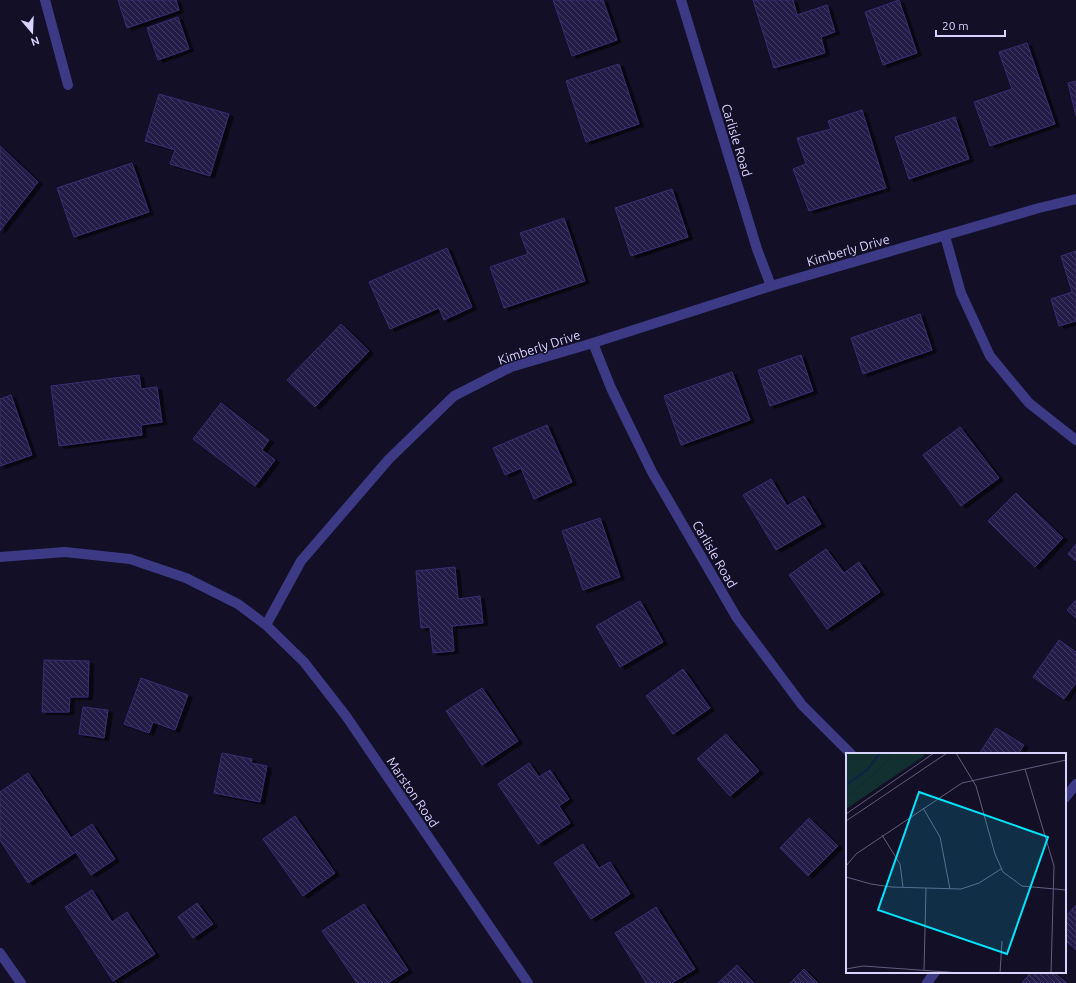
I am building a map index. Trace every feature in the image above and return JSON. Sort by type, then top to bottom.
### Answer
[{"type":"street","points":[[45,0],[68,85]]},
{"type":"street","name":"Carlisle Road","points":[[681,0],[757,249],[771,286]]},
{"type":"street","name":"Kimberly Drive","points":[[266,625],[301,561],[388,459],[454,396],[511,368],[771,286],[1040,208],[1076,199]]},
{"type":"street","points":[[945,236],[961,293],[990,356],[1029,403],[1076,440]]},
{"type":"street","name":"Carlisle Road","points":[[593,343],[611,388],[652,472],[737,618],[802,705],[850,753]]},
{"type":"street","points":[[0,557],[65,552],[130,559],[186,578],[238,604],[266,625]]},
{"type":"street","name":"Marston Road","points":[[266,625],[304,662],[346,716],[528,983]]},
{"type":"street","points":[[1066,797],[1076,784]]},
{"type":"street","points":[[0,953],[21,983]]},
{"type":"street","points":[[927,983],[934,973]]},
{"type":"building","points":[[118,0],[176,0],[179,10],[127,28]]},
{"type":"building","points":[[553,0],[603,0],[617,40],[572,56]]},
{"type":"building","points":[[753,0],[793,0],[797,15],[827,5],[835,32],[821,37],[825,53],[774,68]]},
{"type":"building","points":[[899,0],[917,53],[883,65],[865,12]]},
{"type":"building","points":[[178,17],[189,49],[158,60],[147,28]]},
{"type":"building","points":[[1027,43],[1055,124],[990,146],[974,102],[1012,89],[999,52]]},
{"type":"building","points":[[619,64],[639,124],[586,142],[566,81]]},
{"type":"building","points":[[1076,81],[1076,116],[1068,83]]},
{"type":"building","points":[[159,94],[229,114],[210,176],[170,164],[175,150],[145,141]]},
{"type":"building","points":[[862,110],[886,188],[809,211],[793,169],[806,164],[797,138],[831,129],[828,121]]},
{"type":"building","points":[[955,117],[969,159],[909,179],[895,137]]},
{"type":"building","points":[[0,146],[38,182],[0,231]]},
{"type":"building","points":[[132,163],[149,212],[74,237],[57,188]]},
{"type":"building","points":[[672,189],[688,237],[631,256],[615,208]]},
{"type":"building","points":[[564,218],[585,281],[504,308],[490,267],[528,254],[520,233]]},
{"type":"building","points":[[447,248],[472,307],[444,320],[439,308],[390,329],[369,282]]},
{"type":"building","points":[[1076,251],[1076,321],[1059,326],[1051,299],[1072,292],[1061,256]]},
{"type":"building","points":[[920,314],[932,350],[863,374],[851,338]]},
{"type":"building","points":[[341,324],[369,351],[315,407],[287,380]]},
{"type":"building","points":[[801,355],[813,391],[770,406],[758,370]]},
{"type":"building","points":[[732,372],[750,420],[681,445],[664,396]]},
{"type":"building","points":[[139,375],[141,389],[157,387],[162,422],[141,425],[142,435],[59,446],[51,386]]},
{"type":"building","points":[[11,395],[32,455],[0,466],[0,399]]},
{"type":"building","points":[[221,403],[269,440],[262,450],[275,460],[255,486],[193,439]]},
{"type":"building","points":[[547,425],[572,482],[534,499],[521,468],[505,475],[493,448]]},
{"type":"building","points":[[960,427],[999,478],[961,506],[923,455]]},
{"type":"building","points":[[771,479],[787,506],[804,496],[821,524],[776,550],[743,495]]},
{"type":"building","points":[[1016,493],[1063,538],[1035,567],[988,521]]},
{"type":"building","points":[[600,518],[620,577],[583,590],[562,531]]},
{"type":"building","points":[[1076,544],[1076,561],[1068,554]]},
{"type":"building","points":[[826,549],[844,573],[859,562],[880,592],[827,629],[789,575]]},
{"type":"building","points":[[455,567],[458,599],[480,596],[483,623],[452,626],[454,651],[433,653],[430,627],[421,628],[416,571]]},
{"type":"building","points":[[1076,600],[1076,618],[1067,610]]},
{"type":"building","points":[[640,601],[663,642],[620,667],[596,626]]},
{"type":"building","points":[[1059,640],[1076,652],[1076,683],[1064,699],[1033,677]]},
{"type":"building","points":[[44,660],[89,661],[88,697],[70,697],[69,712],[42,712]]},
{"type":"building","points":[[683,669],[710,708],[673,734],[646,696]]},
{"type":"building","points":[[141,678],[188,695],[175,730],[153,722],[149,733],[124,724]]},
{"type":"building","points":[[482,688],[518,741],[482,765],[446,711]]},
{"type":"building","points":[[83,707],[108,710],[104,738],[79,734]]},
{"type":"building","points":[[996,728],[1024,745],[1019,753],[980,753]]},
{"type":"building","points":[[726,734],[759,771],[730,796],[697,759]]},
{"type":"building","points":[[222,753],[252,759],[251,763],[267,766],[260,802],[214,793]]},
{"type":"building","points":[[529,763],[539,777],[550,770],[569,799],[559,806],[570,823],[538,844],[498,784]]},
{"type":"building","points":[[28,773],[71,838],[92,824],[115,859],[91,875],[76,852],[28,883],[0,840],[0,792]]},
{"type":"building","points":[[295,816],[335,873],[303,896],[263,839]]},
{"type":"building","points":[[809,818],[838,846],[808,876],[780,848]]},
{"type":"building","points":[[583,844],[599,868],[610,862],[630,894],[591,919],[554,863]]},
{"type":"building","points":[[92,890],[112,922],[127,912],[155,954],[113,981],[65,907]]},
{"type":"building","points":[[197,903],[213,924],[193,938],[178,917]]},
{"type":"building","points":[[364,904],[408,970],[388,983],[357,983],[322,931]]},
{"type":"building","points":[[1076,905],[1076,950],[1066,941],[1066,916]]},
{"type":"building","points":[[656,907],[695,969],[672,983],[646,983],[615,933]]},
{"type":"building","points":[[737,965],[754,983],[718,983]]},
{"type":"building","points":[[804,969],[818,983],[790,983]]},
{"type":"building","points":[[1030,973],[1054,973],[1067,983],[1022,983]]}]
